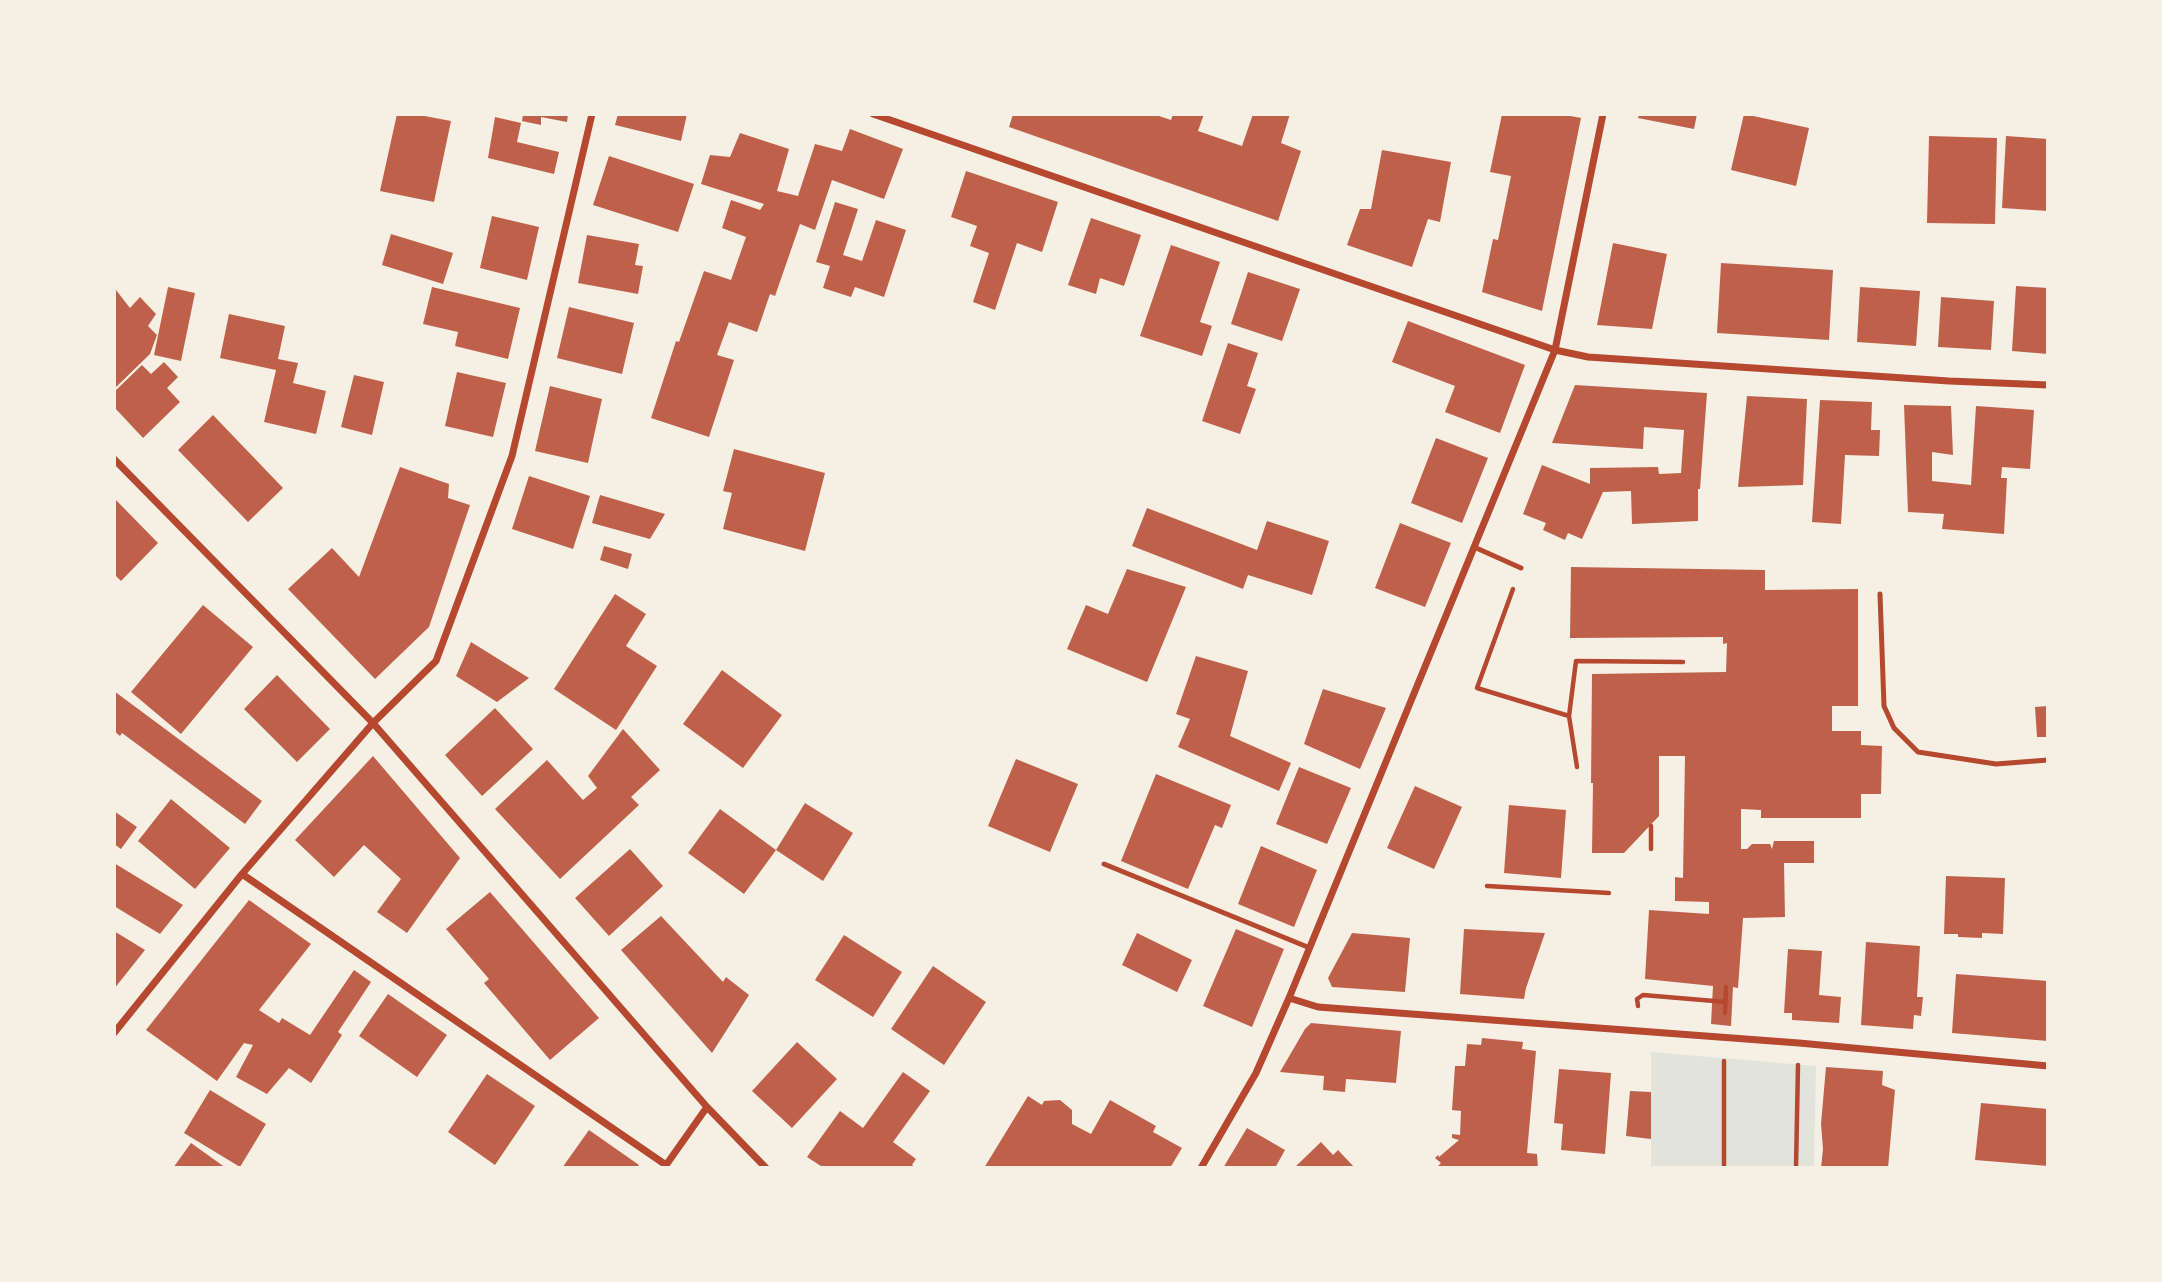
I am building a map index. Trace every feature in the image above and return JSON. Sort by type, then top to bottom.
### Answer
[{"type":"street","points":[[114,1033],[242,874],[373,723],[436,661],[512,456],[592,114]]},
{"type":"street","points":[[873,114],[1555,350],[1588,357],[2048,386]]},
{"type":"street","points":[[1202,1168],[1256,1073],[1289,998],[1555,350],[1603,114]]},
{"type":"street","points":[[114,459],[373,723],[708,1107],[766,1168]]},
{"type":"street","points":[[242,874],[665,1167],[708,1107]]},
{"type":"street","points":[[1289,998],[1318,1007],[1798,1043],[2048,1066]]},
{"type":"lane","points":[[1474,547],[1521,568]]},
{"type":"lane","points":[[1880,593],[1884,706],[1894,727],[1918,752],[1996,764],[2048,760]]},
{"type":"lane","points":[[1104,864],[1310,948]]},
{"type":"path","points":[[1521,568],[1477,688],[1569,716]]},
{"type":"path","points":[[1577,767],[1569,716],[1576,661],[1683,662]]},
{"type":"path","points":[[1651,826],[1651,849]]},
{"type":"path","points":[[1487,886],[1609,893]]},
{"type":"path","points":[[1724,1020],[1726,987]]},
{"type":"path","points":[[1640,1009],[1636,1005],[1637,999],[1643,995],[1726,1002]]},
{"type":"path","points":[[1724,1038],[1724,1168]]},
{"type":"path","points":[[1796,1168],[1798,1043]]},
{"type":"shaded area","points":[[1651,1052],[1816,1066],[1814,1168],[1651,1168]]},
{"type":"building","points":[[397,114],[414,114],[451,121],[434,202],[380,191]]},
{"type":"building","points":[[523,114],[568,114],[567,122],[541,117],[541,125],[522,121]]},
{"type":"building","points":[[618,114],[687,114],[681,141],[615,125]]},
{"type":"building","points":[[1013,114],[1153,114],[1171,120],[1173,114],[1204,114],[1198,131],[1242,146],[1253,114],[1290,114],[1281,143],[1301,151],[1278,221],[1009,127]]},
{"type":"building","points":[[1502,114],[1560,114],[1581,118],[1542,311],[1482,292],[1493,239],[1498,240],[1511,176],[1490,172]]},
{"type":"building","points":[[1639,114],[1697,114],[1694,129],[1638,118]]},
{"type":"building","points":[[1744,114],[1809,128],[1796,186],[1731,170]]},
{"type":"building","points":[[495,117],[521,123],[517,142],[559,152],[554,174],[488,158]]},
{"type":"building","points":[[850,129],[903,149],[884,199],[832,180],[815,230],[800,224],[775,296],[770,294],[757,332],[729,322],[717,355],[734,360],[709,437],[651,418],[676,341],[679,342],[704,271],[731,280],[746,237],[722,228],[731,200],[760,210],[764,204],[701,184],[710,155],[730,157],[740,133],[789,149],[777,191],[798,196],[815,144],[842,151]]},
{"type":"building","points":[[1929,136],[1997,138],[1995,224],[1927,223]]},
{"type":"building","points":[[2006,136],[2048,139],[2048,211],[2002,208]]},
{"type":"building","points":[[1382,150],[1451,162],[1440,222],[1428,219],[1412,267],[1347,245],[1360,209],[1371,209]]},
{"type":"building","points":[[609,156],[694,184],[678,232],[593,205]]},
{"type":"building","points":[[966,171],[1058,202],[1042,252],[1017,243],[995,310],[973,302],[989,253],[970,246],[977,226],[951,217]]},
{"type":"building","points":[[835,202],[858,209],[843,255],[862,261],[876,220],[906,230],[884,297],[855,287],[851,297],[823,288],[830,266],[816,262]]},
{"type":"building","points":[[492,216],[539,227],[527,280],[480,268]]},
{"type":"building","points":[[1091,218],[1141,235],[1124,286],[1100,278],[1096,294],[1068,285]]},
{"type":"building","points":[[391,234],[453,253],[443,284],[382,265]]},
{"type":"building","points":[[587,235],[639,244],[635,265],[643,266],[638,294],[578,283]]},
{"type":"building","points":[[1613,243],[1667,254],[1652,329],[1597,325]]},
{"type":"building","points":[[1171,245],[1220,262],[1200,322],[1212,326],[1202,356],[1140,336]]},
{"type":"building","points":[[1721,263],[1833,270],[1829,340],[1717,333]]},
{"type":"building","points":[[1248,272],[1300,289],[1282,341],[1231,324]]},
{"type":"building","points":[[2016,286],[2048,288],[2048,354],[2012,351]]},
{"type":"building","points":[[168,287],[195,293],[181,361],[154,355]]},
{"type":"building","points":[[432,287],[520,308],[508,359],[455,346],[458,332],[423,324]]},
{"type":"building","points":[[1860,287],[1920,291],[1916,346],[1857,342]]},
{"type":"building","points":[[116,290],[130,308],[140,297],[156,314],[148,326],[157,335],[150,354],[114,389],[114,292]]},
{"type":"building","points":[[1941,297],[1994,301],[1991,350],[1938,347]]},
{"type":"building","points":[[569,307],[634,323],[622,374],[557,358]]},
{"type":"building","points":[[229,314],[285,326],[278,359],[298,363],[293,383],[326,391],[316,434],[264,422],[276,370],[220,358]]},
{"type":"building","points":[[1408,321],[1525,365],[1500,433],[1445,412],[1455,386],[1392,362]]},
{"type":"building","points":[[1228,343],[1258,353],[1247,386],[1256,389],[1240,434],[1202,421]]},
{"type":"building","points":[[164,362],[178,377],[167,388],[180,402],[143,438],[114,407],[114,392],[142,365],[151,374]]},
{"type":"building","points":[[457,372],[506,383],[493,437],[445,426]]},
{"type":"building","points":[[354,375],[384,382],[372,435],[341,427]]},
{"type":"building","points":[[1575,385],[1707,393],[1698,489],[1698,521],[1632,524],[1631,491],[1603,492],[1582,539],[1568,533],[1565,540],[1543,530],[1546,523],[1523,514],[1542,465],[1590,484],[1590,468],[1658,467],[1659,474],[1681,473],[1684,430],[1644,427],[1643,449],[1552,443]]},
{"type":"building","points":[[550,386],[602,399],[588,463],[535,451]]},
{"type":"building","points":[[1747,396],[1807,399],[1803,485],[1738,487]]},
{"type":"building","points":[[1820,400],[1872,402],[1871,430],[1880,430],[1879,456],[1845,455],[1841,524],[1812,522]]},
{"type":"building","points":[[1904,405],[1951,406],[1953,455],[1932,452],[1932,481],[1971,485],[1976,406],[2034,410],[2030,469],[2002,467],[2001,478],[2007,478],[2004,534],[1942,529],[1944,514],[1908,512]]},
{"type":"building","points":[[213,415],[283,488],[248,522],[178,450]]},
{"type":"building","points":[[1436,438],[1488,458],[1462,523],[1411,503]]},
{"type":"building","points":[[734,449],[825,473],[805,551],[723,529],[732,493],[723,491]]},
{"type":"building","points":[[400,467],[449,484],[448,498],[470,505],[429,627],[375,679],[288,589],[332,548],[359,577]]},
{"type":"building","points":[[529,476],[590,496],[573,549],[512,529]]},
{"type":"building","points":[[600,495],[665,514],[650,539],[592,523]]},
{"type":"building","points":[[114,498],[158,543],[121,581],[114,574]]},
{"type":"building","points":[[1147,508],[1257,550],[1267,521],[1329,541],[1312,595],[1248,575],[1243,589],[1132,546]]},
{"type":"building","points":[[1400,523],[1451,543],[1425,607],[1375,588]]},
{"type":"building","points":[[604,546],[632,554],[628,569],[600,560]]},
{"type":"building","points":[[1571,567],[1765,570],[1765,590],[1858,589],[1858,706],[1832,706],[1832,731],[1861,731],[1861,745],[1882,746],[1881,794],[1861,794],[1861,818],[1761,818],[1761,810],[1741,809],[1741,849],[1747,849],[1752,844],[1770,844],[1772,849],[1774,841],[1814,841],[1814,863],[1784,863],[1785,917],[1743,918],[1738,988],[1733,987],[1731,1026],[1711,1024],[1713,986],[1645,979],[1649,910],[1709,914],[1709,902],[1675,901],[1675,877],[1683,878],[1685,756],[1659,756],[1659,816],[1624,853],[1592,853],[1591,783],[1592,674],[1726,672],[1727,643],[1723,644],[1723,637],[1570,638]]},
{"type":"building","points":[[1127,569],[1186,587],[1147,682],[1067,649],[1086,605],[1108,614]]},
{"type":"building","points":[[615,594],[646,614],[626,646],[657,666],[616,730],[554,689]]},
{"type":"building","points":[[203,605],[253,647],[181,734],[131,692]]},
{"type":"building","points":[[471,642],[529,678],[497,702],[456,676]]},
{"type":"building","points":[[1196,656],[1248,671],[1230,736],[1291,763],[1279,791],[1178,747],[1190,719],[1176,714]]},
{"type":"building","points":[[722,670],[782,715],[743,768],[683,724]]},
{"type":"building","points":[[277,675],[330,729],[297,762],[244,709]]},
{"type":"building","points":[[1323,689],[1386,708],[1360,769],[1304,744]]},
{"type":"building","points":[[114,691],[262,801],[245,824],[122,733],[120,736],[114,731]]},
{"type":"building","points":[[2048,706],[2048,737],[2037,737],[2035,707]]},
{"type":"building","points":[[495,708],[533,749],[482,796],[445,755]]},
{"type":"building","points":[[623,729],[660,770],[631,797],[639,805],[560,879],[495,809],[547,760],[583,800],[597,788],[588,776]]},
{"type":"building","points":[[373,756],[460,858],[407,933],[377,912],[401,879],[364,845],[334,877],[295,840]]},
{"type":"building","points":[[1016,759],[1078,784],[1050,852],[988,826]]},
{"type":"building","points":[[1299,767],[1351,788],[1327,844],[1276,824]]},
{"type":"building","points":[[1156,774],[1231,805],[1222,828],[1215,825],[1188,889],[1121,861]]},
{"type":"building","points":[[1415,786],[1462,807],[1434,869],[1387,848]]},
{"type":"building","points":[[171,799],[230,848],[195,889],[138,841]]},
{"type":"building","points":[[805,803],[853,833],[823,881],[776,850]]},
{"type":"building","points":[[1509,805],[1566,810],[1561,878],[1504,873]]},
{"type":"building","points":[[720,809],[776,850],[744,894],[688,853]]},
{"type":"building","points":[[114,811],[137,827],[121,849],[114,844]]},
{"type":"building","points":[[1261,846],[1317,870],[1294,927],[1238,904]]},
{"type":"building","points":[[630,849],[663,886],[609,936],[575,898]]},
{"type":"building","points":[[114,863],[183,905],[160,934],[114,906]]},
{"type":"building","points":[[1946,876],[2005,878],[2003,934],[1982,933],[1982,938],[1944,934]]},
{"type":"building","points":[[490,892],[599,1018],[550,1060],[484,983],[489,979],[446,929]]},
{"type":"building","points":[[249,900],[311,944],[259,1010],[279,1023],[282,1018],[310,1035],[354,970],[371,982],[338,1032],[342,1035],[311,1083],[289,1068],[267,1094],[236,1077],[253,1045],[244,1043],[217,1081],[146,1030]]},
{"type":"building","points":[[661,916],[723,982],[726,977],[749,995],[712,1053],[621,950]]},
{"type":"building","points":[[1236,929],[1284,949],[1252,1027],[1203,1006]]},
{"type":"building","points":[[1464,929],[1545,933],[1524,999],[1460,994]]},
{"type":"building","points":[[114,931],[145,950],[114,989]]},
{"type":"building","points":[[1137,933],[1192,960],[1177,992],[1122,965]]},
{"type":"building","points":[[1352,933],[1410,938],[1405,992],[1332,987],[1328,978]]},
{"type":"building","points":[[844,935],[902,972],[873,1017],[815,980]]},
{"type":"building","points":[[1866,942],[1920,946],[1917,997],[1923,997],[1921,1016],[1914,1015],[1913,1029],[1861,1025]]},
{"type":"building","points":[[1788,949],[1822,951],[1819,995],[1841,997],[1839,1023],[1792,1020],[1792,1013],[1784,1013]]},
{"type":"building","points":[[933,966],[986,1002],[944,1065],[891,1029]]},
{"type":"building","points":[[1956,974],[2048,981],[2048,1041],[1952,1033]]},
{"type":"building","points":[[388,994],[447,1035],[417,1077],[359,1036]]},
{"type":"building","points":[[1311,1023],[1401,1031],[1396,1083],[1346,1079],[1345,1092],[1323,1090],[1324,1076],[1280,1072]]},
{"type":"building","points":[[1482,1038],[1523,1042],[1522,1049],[1536,1051],[1527,1153],[1537,1154],[1538,1168],[1436,1168],[1441,1163],[1435,1158],[1459,1140],[1452,1138],[1452,1134],[1460,1135],[1461,1111],[1452,1110],[1455,1066],[1465,1066],[1467,1044],[1481,1045]]},
{"type":"building","points":[[797,1042],[837,1079],[792,1128],[752,1091]]},
{"type":"building","points":[[1826,1067],[1883,1071],[1882,1085],[1895,1090],[1888,1168],[1821,1168],[1821,1124]]},
{"type":"building","points":[[1559,1069],[1611,1073],[1605,1154],[1561,1150],[1563,1124],[1554,1123]]},
{"type":"building","points":[[903,1072],[930,1091],[893,1142],[916,1159],[912,1165],[917,1168],[824,1168],[807,1157],[840,1111],[863,1128]]},
{"type":"building","points":[[487,1074],[535,1106],[495,1165],[448,1132]]},
{"type":"building","points":[[210,1090],[266,1124],[240,1167],[184,1133]]},
{"type":"building","points":[[1630,1091],[1651,1092],[1651,1139],[1626,1136]]},
{"type":"building","points":[[1028,1096],[1042,1105],[1044,1101],[1060,1100],[1072,1110],[1072,1124],[1091,1134],[1110,1100],[1156,1126],[1153,1132],[1182,1148],[1170,1168],[984,1168]]},
{"type":"building","points":[[1981,1103],[2048,1109],[2048,1166],[1975,1160]]},
{"type":"building","points":[[1247,1128],[1285,1150],[1275,1168],[1223,1168]]},
{"type":"building","points":[[589,1130],[639,1165],[637,1168],[562,1168]]},
{"type":"building","points":[[1321,1142],[1333,1155],[1338,1150],[1355,1168],[1294,1168]]},
{"type":"building","points":[[191,1143],[226,1168],[173,1168]]}]
